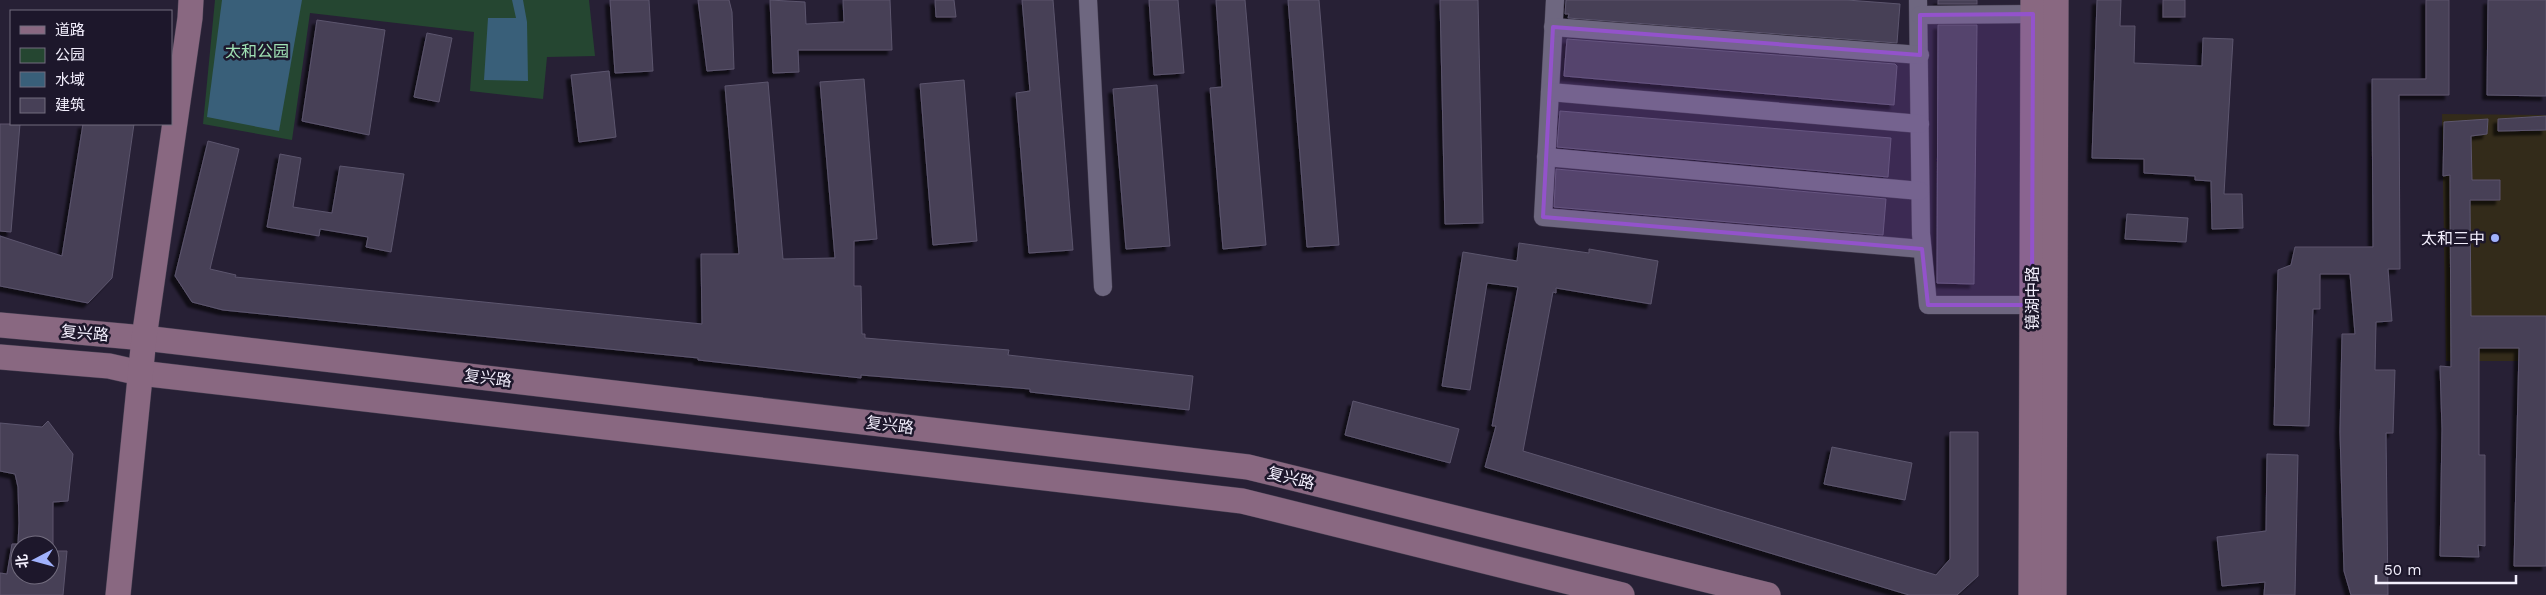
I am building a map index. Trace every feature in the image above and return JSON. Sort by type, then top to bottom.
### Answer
[{"type":"street","points":[[118,595],[144,338],[190,18],[190,0]]},
{"type":"street","points":[[1088,0],[1104,287]]},
{"type":"street","points":[[1555,0],[1543,217],[1922,249]]},
{"type":"street","name":"镜湖中路","points":[[2054,595],[2056,0]]},
{"type":"street","points":[[2032,305],[1928,304],[1922,249],[1920,191],[1919,7],[2033,7]]},
{"type":"street","name":"镜湖中路","points":[[2031,595],[2033,7]]},
{"type":"street","points":[[1553,27],[1920,55]]},
{"type":"street","points":[[1550,92],[1920,124]]},
{"type":"street","points":[[1546,157],[1920,191]]},
{"type":"street","name":"复兴路","points":[[0,325],[144,338],[1248,467],[1768,595]]},
{"type":"street","name":"复兴路","points":[[0,357],[109,366],[140,373],[1242,501],[1622,595]]},
{"type":"highlighted area","points":[[2033,14],[2032,305],[1928,305],[1922,249],[1543,217],[1553,27],[1920,55],[1920,15]]},
{"type":"shaded area","name":"太和三中","points":[[2442,114],[2546,115],[2546,361],[2446,361]]},
{"type":"green space","name":"太和公园","points":[[215,0],[589,0],[595,56],[547,57],[543,99],[470,91],[474,32],[310,13],[292,140],[203,124]]},
{"type":"water","points":[[222,0],[302,0],[279,131],[207,117]]},
{"type":"water","points":[[512,0],[523,0],[527,22],[528,81],[484,80],[488,18],[516,18]]},
{"type":"building","points":[[610,0],[649,0],[653,71],[615,73]]},
{"type":"building","points":[[698,0],[729,0],[732,12],[734,69],[707,71]]},
{"type":"building","points":[[770,0],[805,2],[806,24],[844,22],[843,0],[890,0],[892,50],[798,50],[799,72],[773,73]]},
{"type":"building","points":[[935,0],[954,0],[956,17],[936,17]]},
{"type":"building","points":[[1022,0],[1053,0],[1073,250],[1029,253],[1016,93],[1030,91]]},
{"type":"building","points":[[1149,0],[1178,0],[1184,73],[1154,75]]},
{"type":"building","points":[[1216,0],[1245,0],[1266,245],[1223,249],[1210,88],[1222,87]]},
{"type":"building","points":[[1288,0],[1319,0],[1339,245],[1307,247]]},
{"type":"building","points":[[1440,0],[1478,0],[1483,223],[1445,224]]},
{"type":"building","points":[[1566,0],[1847,0],[1900,4],[1897,43],[1568,18],[1569,14],[1565,14]]},
{"type":"building","points":[[1938,0],[1977,0],[1977,4],[1938,4]]},
{"type":"building","points":[[2097,0],[2121,0],[2120,26],[2135,26],[2134,63],[2202,66],[2203,38],[2233,39],[2224,194],[2242,194],[2243,228],[2212,229],[2211,181],[2195,180],[2195,176],[2144,173],[2144,159],[2092,158]]},
{"type":"building","points":[[2163,0],[2185,0],[2185,17],[2163,17]]},
{"type":"building","points":[[2426,0],[2449,0],[2449,95],[2399,95],[2400,269],[2388,269],[2392,321],[2376,322],[2375,370],[2395,370],[2393,433],[2386,433],[2388,595],[2351,595],[2344,571],[2340,432],[2342,334],[2355,334],[2350,274],[2320,274],[2320,309],[2313,309],[2309,426],[2274,425],[2278,270],[2291,265],[2295,247],[2373,247],[2372,79],[2426,79]]},
{"type":"building","points":[[2488,0],[2546,0],[2546,96],[2487,95]]},
{"type":"building","points":[[317,20],[385,30],[369,135],[302,121]]},
{"type":"building","points":[[1938,25],[1977,25],[1974,284],[1937,283]]},
{"type":"building","points":[[427,33],[452,38],[439,102],[414,97]]},
{"type":"building","points":[[1567,39],[1895,64],[1897,66],[1894,105],[1564,76]]},
{"type":"building","points":[[609,71],[616,137],[579,142],[571,75]]},
{"type":"building","points":[[864,79],[877,239],[854,241],[854,286],[861,286],[862,334],[865,334],[865,338],[1009,350],[1008,355],[1193,376],[1189,410],[1030,392],[1030,389],[861,375],[861,378],[698,360],[698,358],[223,310],[192,302],[175,276],[208,141],[239,149],[210,269],[236,275],[235,277],[702,324],[701,254],[739,254],[725,86],[768,82],[783,259],[835,258],[820,82]]},
{"type":"building","points":[[964,80],[977,241],[933,245],[920,84]]},
{"type":"building","points":[[1157,85],[1170,246],[1126,249],[1113,89]]},
{"type":"building","points":[[1560,111],[1891,138],[1888,177],[1557,147]]},
{"type":"building","points":[[2546,116],[2546,130],[2498,131],[2498,119]]},
{"type":"building","points":[[2488,119],[2487,134],[2471,136],[2472,180],[2500,180],[2500,200],[2470,200],[2471,316],[2546,316],[2546,566],[2514,566],[2519,348],[2479,348],[2479,455],[2485,455],[2485,546],[2478,545],[2479,557],[2440,556],[2442,429],[2440,366],[2451,367],[2450,175],[2443,176],[2444,122]]},
{"type":"building","points":[[0,124],[20,125],[11,232],[0,231]]},
{"type":"building","points":[[83,125],[134,125],[112,278],[88,303],[0,286],[0,236],[62,256]]},
{"type":"building","points":[[280,154],[301,158],[293,207],[332,213],[340,166],[404,174],[391,252],[366,247],[368,237],[320,229],[319,236],[267,227]]},
{"type":"building","points":[[1556,169],[1886,199],[1883,235],[1554,207]]},
{"type":"building","points":[[2127,214],[2188,218],[2186,242],[2125,239]]},
{"type":"building","points":[[1519,243],[1589,253],[1589,249],[1658,261],[1651,304],[1556,288],[1556,293],[1553,292],[1523,451],[1936,575],[1950,559],[1950,432],[1978,432],[1978,576],[1957,595],[1909,595],[1485,467],[1496,426],[1492,426],[1518,287],[1487,283],[1470,390],[1442,386],[1463,252],[1517,261]]},
{"type":"building","points":[[1353,401],[1459,429],[1450,463],[1345,435]]},
{"type":"building","points":[[48,421],[73,454],[68,501],[53,502],[53,535],[18,535],[18,487],[15,474],[0,471],[0,423],[42,427]]},
{"type":"building","points":[[1832,447],[1912,463],[1905,500],[1824,484]]},
{"type":"building","points":[[2267,454],[2298,455],[2295,595],[2264,595],[2265,582],[2222,586],[2217,537],[2266,531]]},
{"type":"building","points":[[60,551],[67,551],[63,595],[0,595],[0,573],[7,574],[10,556],[10,585],[60,585]]},
{"type":"place","name":"太和三中","points":[[2495,238]]}]
